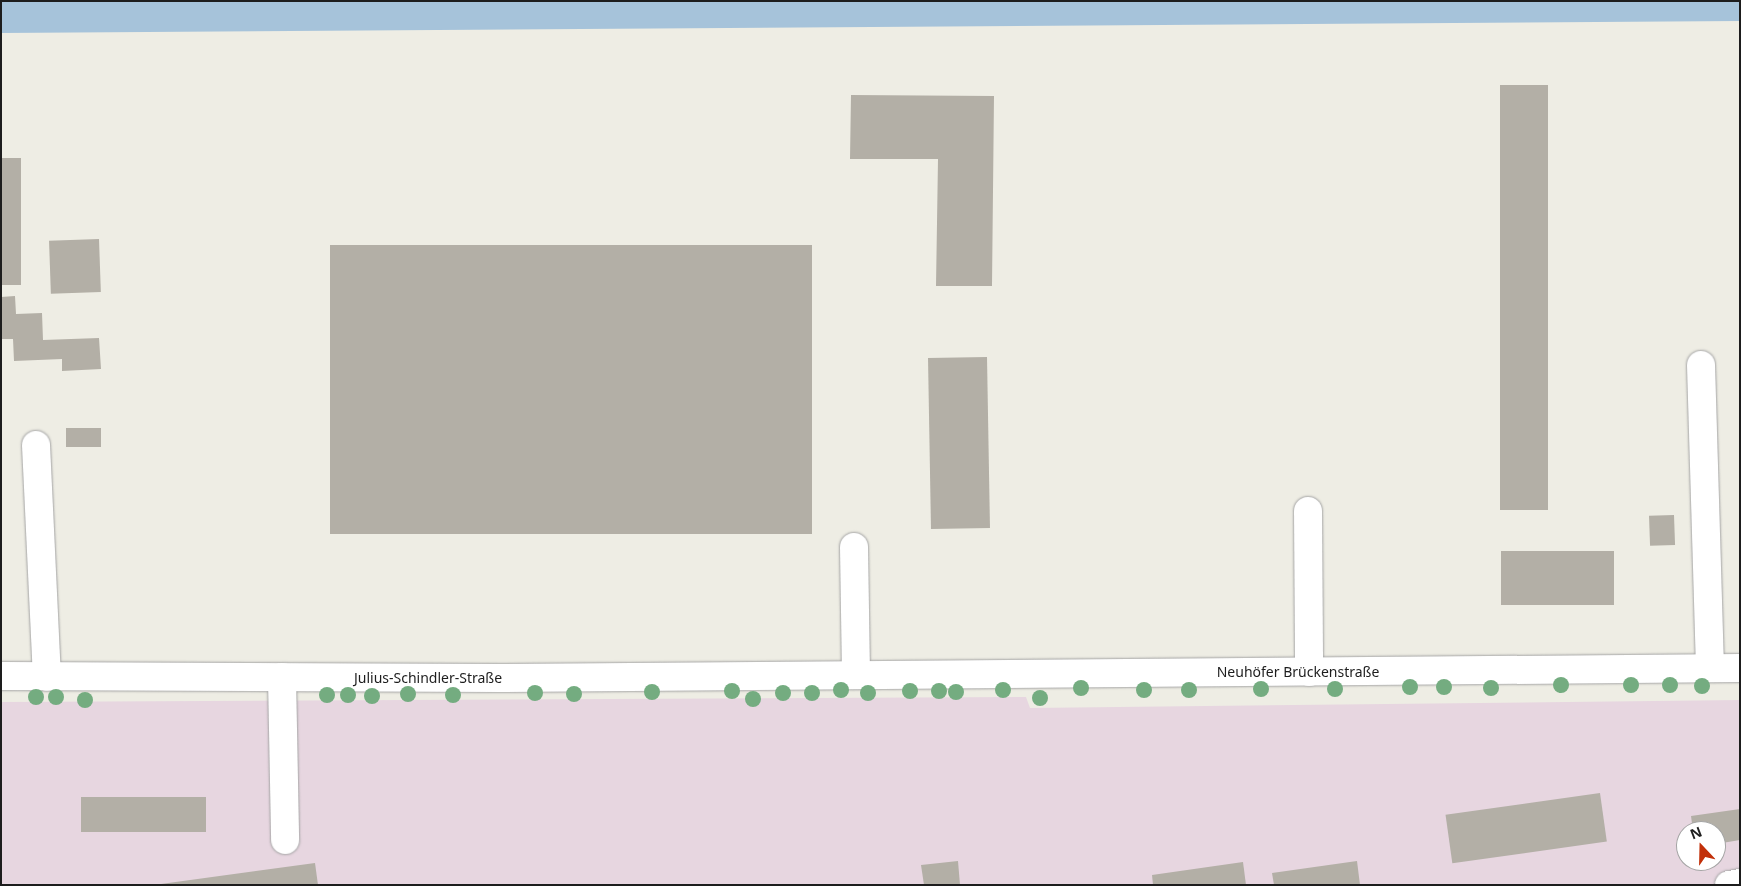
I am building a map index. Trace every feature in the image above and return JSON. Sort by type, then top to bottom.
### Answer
[{"type":"street","points":[[1701,365],[1710,668]]},
{"type":"street","points":[[36,445],[47,677]]},
{"type":"street","points":[[1308,511],[1309,672]]},
{"type":"street","points":[[854,547],[856,674]]},
{"type":"street","name":"Neuhöfer Brückenstraße","points":[[856,674],[1740,668]]},
{"type":"street","name":"Julius-Schindler-Straße","points":[[1,676],[282,677],[856,674]]},
{"type":"street","points":[[282,677],[285,840]]},
{"type":"street","points":[[1729,885],[1740,883]]},
{"type":"shaded area","points":[[1026,697],[1030,708],[1740,700],[1740,885],[1,885],[1,702]]},
{"type":"water","points":[[1,1],[1740,1],[1740,21],[1,33]]},
{"type":"building","points":[[1500,85],[1548,85],[1548,510],[1500,510]]},
{"type":"building","points":[[851,95],[994,96],[992,286],[936,286],[938,159],[850,159]]},
{"type":"building","points":[[1,158],[21,158],[21,285],[1,285]]},
{"type":"building","points":[[99,239],[101,292],[51,294],[49,241]]},
{"type":"building","points":[[330,245],[812,245],[812,534],[330,534]]},
{"type":"building","points":[[15,296],[16,314],[42,313],[43,340],[99,338],[101,369],[62,371],[62,359],[14,361],[13,339],[1,339],[1,297]]},
{"type":"building","points":[[987,357],[990,528],[931,529],[928,358]]},
{"type":"building","points":[[66,428],[101,428],[101,447],[66,447]]},
{"type":"building","points":[[1674,515],[1675,545],[1650,546],[1649,516]]},
{"type":"building","points":[[1501,551],[1614,551],[1614,605],[1501,605]]},
{"type":"building","points":[[1600,793],[1607,842],[1452,863],[1446,815]]},
{"type":"building","points":[[81,797],[206,797],[206,832],[81,832]]},
{"type":"building","points":[[1740,809],[1740,840],[1726,842],[1726,821],[1692,821],[1691,816]]},
{"type":"building","points":[[958,861],[960,885],[924,885],[921,865]]},
{"type":"building","points":[[1357,861],[1360,885],[1274,885],[1272,873]]},
{"type":"building","points":[[1243,862],[1246,885],[1153,885],[1152,875]]},
{"type":"building","points":[[315,863],[318,885],[161,885],[161,884]]}]
